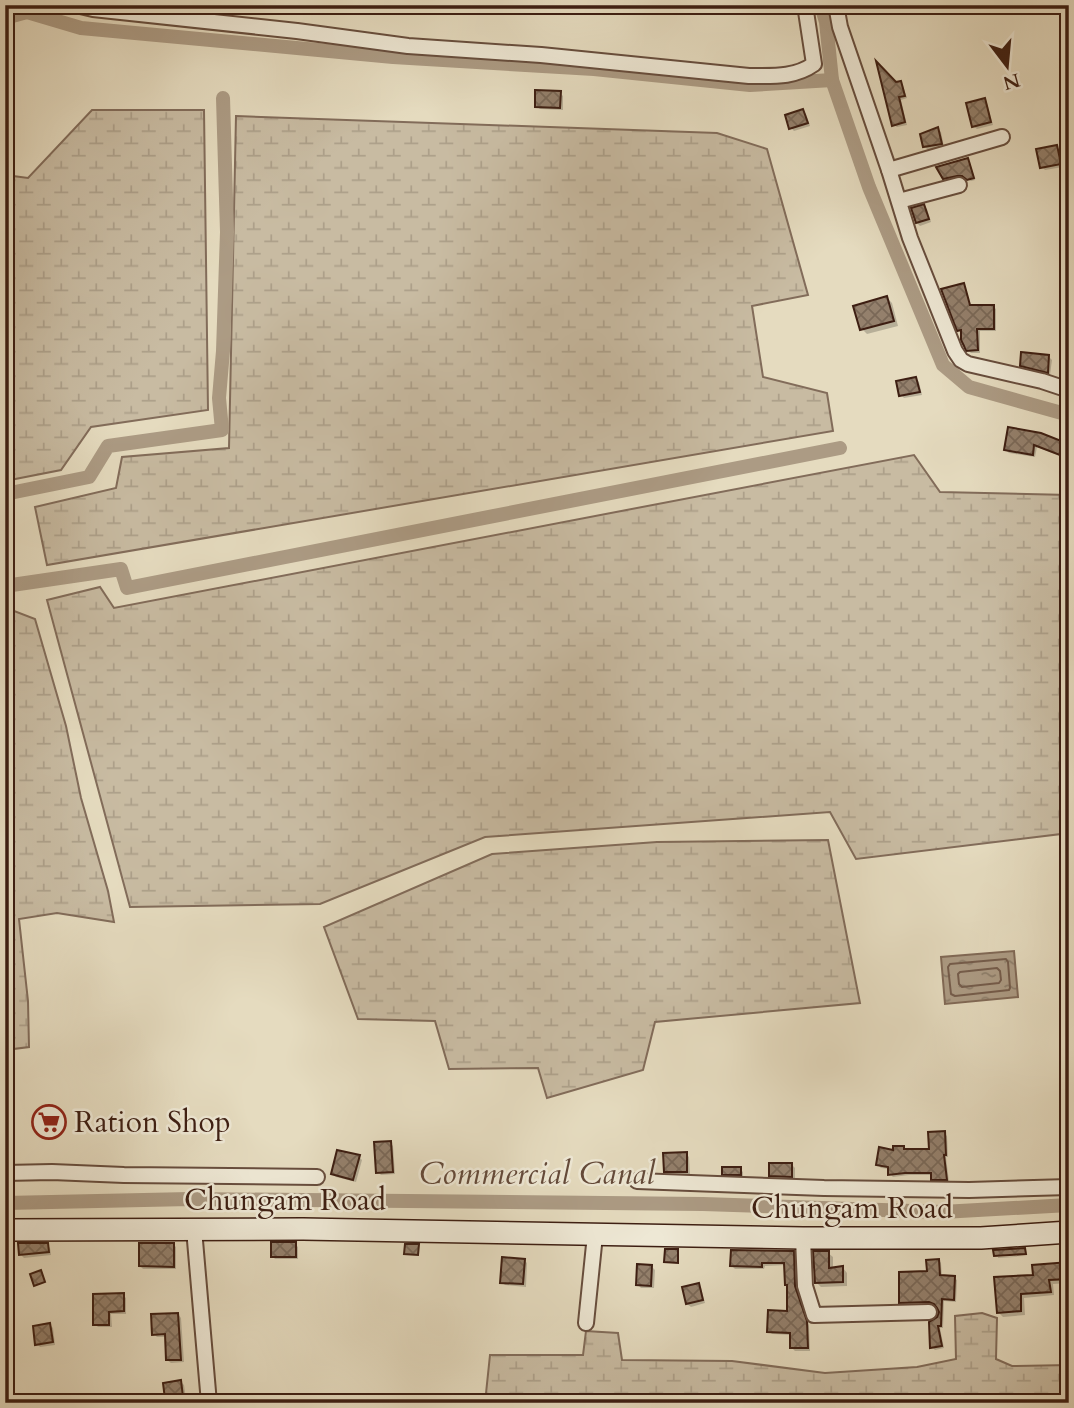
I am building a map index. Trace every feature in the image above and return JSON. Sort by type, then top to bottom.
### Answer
[{"type":"main road","name":"Chungam Road","points":[[5,1230],[317,1230],[803,1238],[981,1238],[1069,1232]]},
{"type":"street","points":[[76,5],[408,46],[541,55],[749,76],[780,76],[803,71],[814,64],[806,5]]},
{"type":"street","points":[[836,5],[840,27],[915,251],[955,351],[961,360],[968,364],[1069,390]]},
{"type":"street","points":[[890,170],[1002,137]]},
{"type":"street","points":[[899,201],[959,185]]},
{"type":"street","points":[[5,1173],[317,1177]]},
{"type":"street","points":[[637,1181],[810,1188],[969,1190],[1069,1187]]},
{"type":"street","points":[[194,1229],[209,1403]]},
{"type":"street","points":[[586,1323],[595,1235]]},
{"type":"street","points":[[803,1238],[805,1286],[814,1315],[929,1312]]},
{"type":"green space","points":[[92,110],[204,110],[208,410],[91,427],[61,470],[5,481],[5,175],[28,178]]},
{"type":"green space","points":[[236,116],[717,133],[767,149],[808,295],[752,306],[763,377],[827,393],[833,431],[47,565],[35,507],[116,488],[122,457],[229,448]]},
{"type":"green space","points":[[914,455],[940,492],[1069,495],[1069,833],[856,859],[830,812],[485,837],[320,904],[130,907],[47,600],[100,587],[114,608]]},
{"type":"green space","points":[[5,609],[35,619],[66,726],[81,798],[108,891],[114,922],[57,913],[19,919],[28,1001],[29,1047],[5,1050]]},
{"type":"green space","points":[[828,840],[860,1003],[655,1022],[643,1070],[547,1098],[538,1068],[449,1069],[435,1021],[358,1019],[324,927],[492,854],[657,842]]},
{"type":"green space","points":[[982,1313],[997,1318],[996,1359],[1012,1366],[1069,1365],[1069,1403],[485,1403],[490,1355],[583,1355],[586,1331],[618,1333],[622,1360],[732,1361],[825,1373],[917,1367],[956,1359],[955,1316]]},
{"type":"water","points":[[1014,951],[1018,997],[945,1004],[941,957]]},
{"type":"building","points":[[876,61],[896,82],[901,81],[905,96],[899,97],[905,122],[892,126]]},
{"type":"building","points":[[535,90],[561,91],[560,108],[535,107]]},
{"type":"building","points":[[985,98],[991,122],[972,127],[966,103]]},
{"type":"building","points":[[803,109],[808,123],[789,129],[785,115]]},
{"type":"building","points":[[938,127],[942,144],[923,147],[920,134]]},
{"type":"building","points":[[1057,145],[1061,164],[1040,168],[1036,149]]},
{"type":"building","points":[[968,158],[974,178],[967,180],[962,176],[943,179],[936,167]]},
{"type":"building","points":[[924,204],[929,219],[916,223],[911,208]]},
{"type":"building","points":[[964,283],[970,305],[994,305],[994,329],[977,329],[978,350],[966,351],[961,340],[961,330],[957,331],[941,289]]},
{"type":"building","points":[[887,296],[894,321],[860,330],[853,306]]},
{"type":"building","points":[[1021,352],[1049,355],[1048,373],[1020,366]]},
{"type":"building","points":[[916,377],[920,392],[899,396],[896,381]]},
{"type":"building","points":[[1008,427],[1041,433],[1069,444],[1065,457],[1034,445],[1033,455],[1004,450]]},
{"type":"building","name":"Ration Shop","points":[[59,1114],[61,1126],[40,1129],[38,1118]]},
{"type":"building","points":[[945,1131],[947,1180],[931,1180],[931,1173],[888,1175],[888,1167],[876,1165],[879,1147],[893,1150],[893,1146],[929,1149],[928,1132]]},
{"type":"building","points":[[391,1141],[393,1172],[376,1173],[374,1142]]},
{"type":"building","points":[[337,1150],[360,1155],[353,1180],[331,1174]]},
{"type":"building","points":[[687,1152],[687,1172],[664,1172],[663,1153]]},
{"type":"building","points":[[769,1163],[792,1163],[792,1177],[769,1176]]},
{"type":"building","points":[[722,1167],[741,1167],[741,1175],[722,1175]]},
{"type":"building","points":[[271,1242],[296,1242],[296,1257],[271,1257]]},
{"type":"building","points":[[18,1243],[48,1243],[49,1252],[19,1255]]},
{"type":"building","points":[[139,1243],[174,1243],[174,1267],[139,1266]]},
{"type":"building","points":[[405,1244],[419,1244],[418,1255],[404,1254]]},
{"type":"building","points":[[1025,1248],[1026,1254],[994,1256],[993,1250]]},
{"type":"building","points":[[665,1249],[678,1249],[678,1263],[664,1262]]},
{"type":"building","points":[[731,1250],[794,1251],[795,1286],[807,1321],[808,1348],[790,1348],[790,1333],[767,1332],[768,1310],[787,1311],[784,1263],[762,1263],[762,1267],[730,1266]]},
{"type":"building","points":[[813,1251],[829,1251],[829,1268],[843,1266],[843,1282],[815,1283]]},
{"type":"building","points":[[502,1257],[525,1259],[523,1284],[500,1283]]},
{"type":"building","points":[[939,1259],[940,1275],[955,1276],[954,1300],[942,1299],[941,1326],[938,1326],[942,1346],[930,1348],[929,1322],[937,1317],[939,1312],[934,1304],[929,1302],[899,1303],[899,1272],[927,1271],[926,1260]]},
{"type":"building","points":[[1069,1262],[1069,1279],[1049,1280],[1051,1292],[1021,1294],[1021,1311],[997,1313],[994,1277],[1033,1275],[1032,1265]]},
{"type":"building","points":[[637,1264],[652,1265],[651,1286],[636,1285]]},
{"type":"building","points":[[41,1270],[45,1282],[34,1286],[30,1274]]},
{"type":"building","points":[[699,1283],[703,1300],[686,1304],[682,1287]]},
{"type":"building","points":[[124,1293],[124,1311],[109,1312],[109,1325],[93,1325],[93,1294]]},
{"type":"building","points":[[178,1313],[181,1360],[166,1360],[165,1334],[152,1335],[151,1314]]},
{"type":"building","points":[[50,1323],[53,1342],[35,1345],[33,1326]]},
{"type":"building","points":[[181,1380],[183,1397],[165,1399],[163,1383]]},
{"type":"waterway","points":[[821,5],[826,22],[832,80],[869,187],[943,365],[969,387],[1069,415]]},
{"type":"waterway","points":[[5,18],[27,12],[81,28],[393,57],[594,69],[750,85],[832,80]]},
{"type":"waterway","points":[[5,494],[89,477],[108,446],[222,430],[219,398],[227,232],[223,98]]},
{"type":"waterway","points":[[5,586],[121,569],[127,588],[840,448]]},
{"type":"waterway","name":"Commercial Canal","points":[[5,1203],[190,1199],[703,1204],[942,1212],[1069,1205]]},
{"type":"place","name":"Ration Shop","points":[[49,1122]]}]
